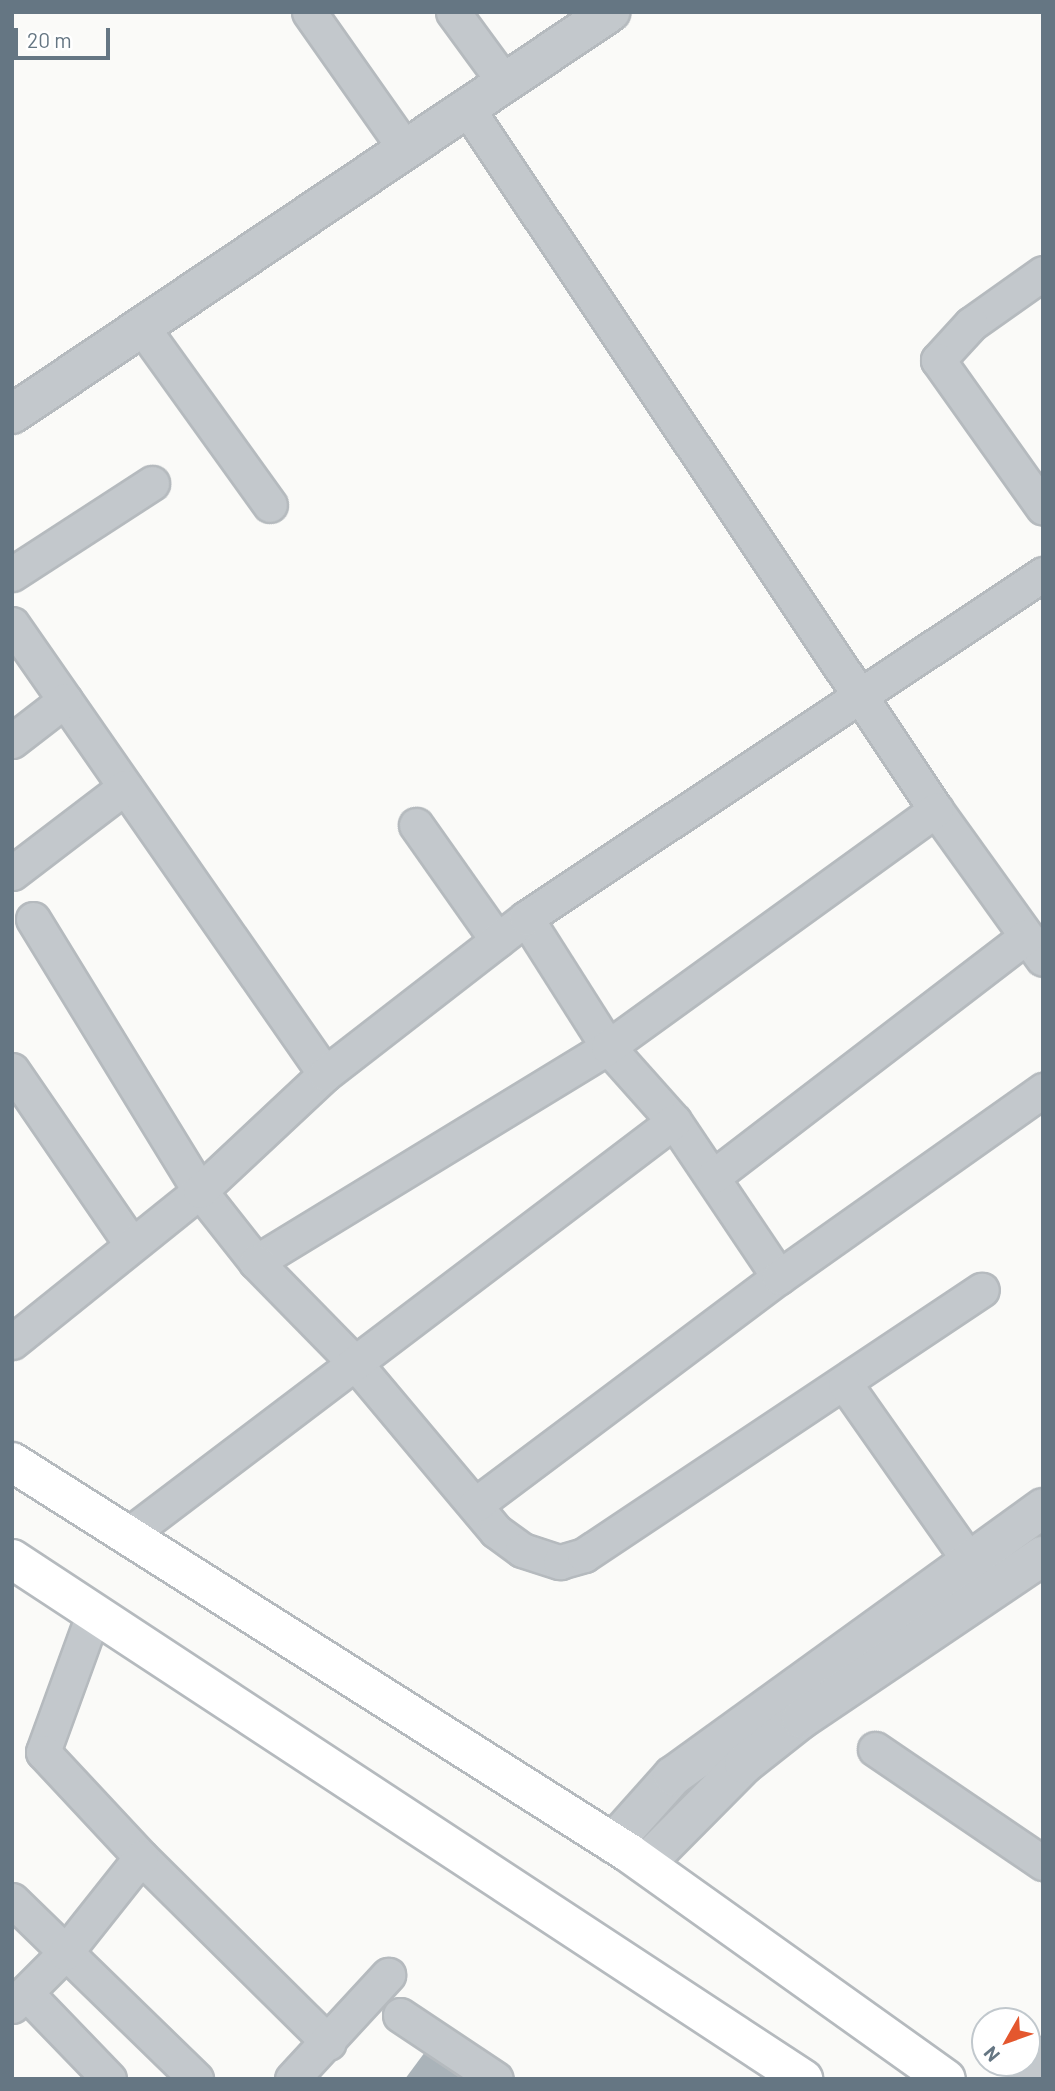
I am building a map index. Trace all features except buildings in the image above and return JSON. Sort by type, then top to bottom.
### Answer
[{"type":"main road","points":[[12,1462],[645,1864],[946,2079]]},
{"type":"main road","points":[[12,1559],[803,2079]]},
{"type":"street","points":[[309,12],[406,150]]},
{"type":"street","points":[[453,12],[505,83]]},
{"type":"street","points":[[12,414],[505,83],[600,15]]},
{"type":"street","points":[[467,108],[862,693],[936,810],[1035,948],[714,1176]]},
{"type":"street","points":[[1043,273],[971,324],[938,360],[1043,508]]},
{"type":"street","points":[[142,327],[270,505]]},
{"type":"street","points":[[12,574],[152,483]]},
{"type":"street","points":[[12,1342],[200,1191],[325,1074],[526,918],[1043,574]]},
{"type":"street","points":[[12,624],[325,1074]]},
{"type":"street","points":[[12,741],[65,700]]},
{"type":"street","points":[[12,873],[125,787]]},
{"type":"street","points":[[256,1262],[608,1047],[936,810]]},
{"type":"street","points":[[416,825],[497,940]]},
{"type":"street","points":[[526,918],[608,1047],[674,1121],[714,1176],[779,1277]]},
{"type":"street","points":[[33,919],[200,1191],[256,1262],[355,1363],[496,1531],[522,1550],[560,1562],[584,1555],[845,1384],[982,1290]]},
{"type":"street","points":[[12,1070],[132,1245]]},
{"type":"street","points":[[475,1505],[779,1277],[1043,1090]]},
{"type":"street","points":[[128,1535],[674,1121]]},
{"type":"street","points":[[845,1384],[968,1559]]},
{"type":"street","points":[[613,1843],[673,1776],[968,1559],[1043,1508]]},
{"type":"street","points":[[645,1864],[744,1764],[801,1719],[1043,1556]]},
{"type":"street","points":[[94,1612],[43,1752],[141,1857],[329,2043]]},
{"type":"street","points":[[875,1749],[1039,1851]]},
{"type":"street","points":[[109,2079],[19,2000],[65,1952],[141,1857]]},
{"type":"street","points":[[12,1900],[197,2079]]},
{"type":"street","points":[[292,2079],[329,2043],[388,1975]]},
{"type":"street","points":[[400,2015],[496,2079]]},
{"type":"street","points":[[1025,2079],[1043,2054]]}]
